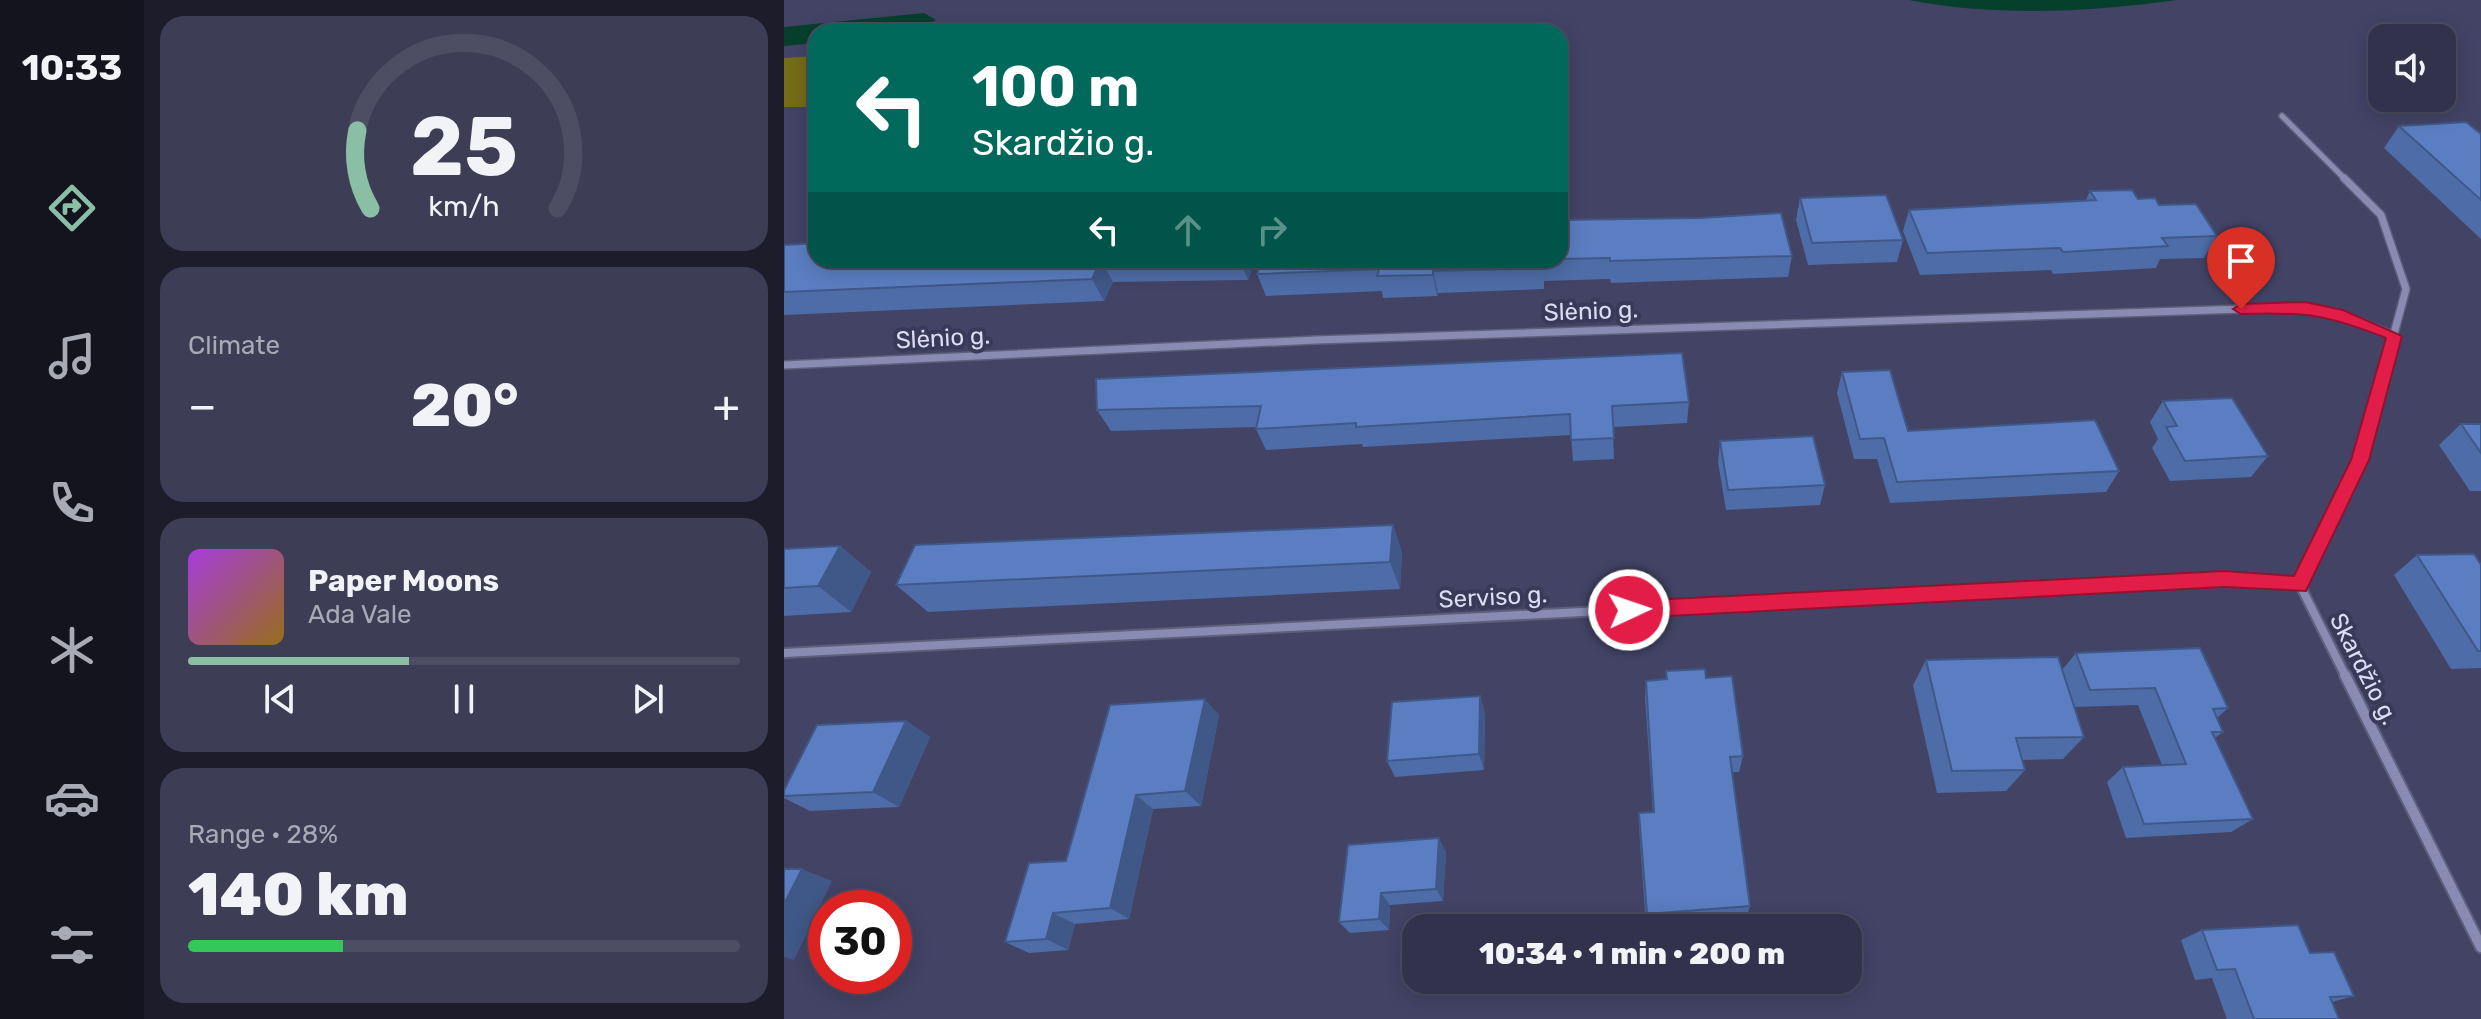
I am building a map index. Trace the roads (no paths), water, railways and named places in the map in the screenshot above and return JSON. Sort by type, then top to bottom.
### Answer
[{"type":"street","points":[[2282,116],[2381,215],[2406,289],[2360,460],[2300,585]]},
{"type":"street","name":"Slėnio g.","points":[[784,365],[1316,340],[2305,307],[2338,313],[2394,336]]},
{"type":"street","name":"Serviso g.","points":[[784,653],[2224,579],[2300,585]]},
{"type":"street","name":"Skardžio g.","points":[[2300,585],[2481,947]]}]
